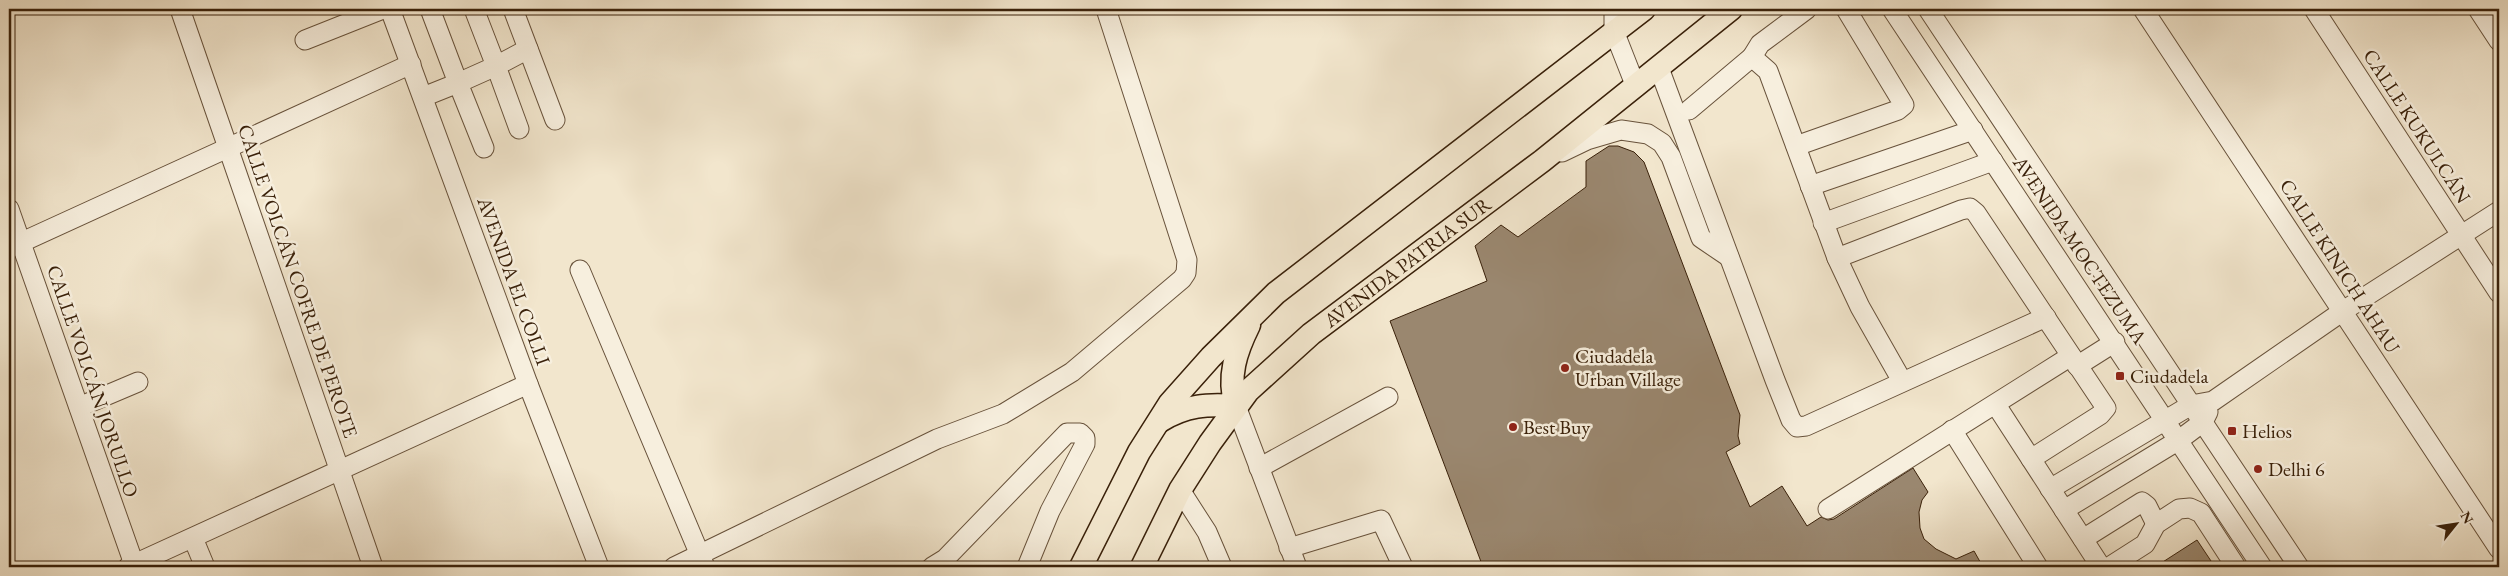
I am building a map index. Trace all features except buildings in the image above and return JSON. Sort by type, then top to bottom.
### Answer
[{"type":"main road","points":[[1081,567],[1139,452],[1170,403],[1210,357],[1276,293],[1644,9]]},
{"type":"main road","name":"AVENIDA PATRIA SUR","points":[[1142,567],[1180,490],[1210,443],[1248,391],[1311,334],[1542,161],[1731,9]]},
{"type":"main road","points":[[1157,423],[1174,413],[1190,407],[1208,404],[1236,406],[1231,392],[1232,374],[1240,344],[1254,315]]},
{"type":"street","name":"CALLE VOLCÁN COFRE DE PEROTE","points":[[180,9],[373,567]]},
{"type":"street","points":[[305,40],[382,9]]},
{"type":"street","name":"AVENIDA EL COLLI","points":[[390,9],[424,97],[528,384],[599,567]]},
{"type":"street","points":[[430,9],[484,148]]},
{"type":"street","points":[[474,9],[519,129]]},
{"type":"street","points":[[513,9],[554,120]]},
{"type":"street","points":[[674,567],[702,561],[937,440],[1003,414],[1072,372],[1182,279],[1186,273],[1187,260],[1106,9]]},
{"type":"street","points":[[1614,9],[1614,31],[1636,87]]},
{"type":"street","points":[[1689,110],[1752,56],[1760,44],[1807,9]]},
{"type":"street","points":[[1796,146],[1898,110],[1904,105],[1846,9]]},
{"type":"street","name":"AVENIDA MOCTEZUMA","points":[[1892,9],[2115,342],[2262,567]]},
{"type":"street","name":"AVENIDA MOCTEZUMA","points":[[1928,9],[2299,567]]},
{"type":"street","name":"CALLE KINICH AHAU","points":[[2143,9],[2499,549]]},
{"type":"street","name":"CALLE KUKULCÁN","points":[[2314,9],[2499,293]]},
{"type":"street","points":[[2478,9],[2499,41]]},
{"type":"street","points":[[424,97],[496,66],[528,49]]},
{"type":"street","points":[[1752,56],[1768,71],[1837,258],[1864,316],[1902,381]]},
{"type":"street","points":[[15,245],[410,64]]},
{"type":"street","points":[[1659,68],[1791,420],[1797,427],[1806,426],[2046,317]]},
{"type":"street","points":[[1542,161],[1587,140],[1621,130],[1648,134],[1662,143],[1671,157],[1701,238],[1729,257]]},
{"type":"street","points":[[1810,186],[1973,130]]},
{"type":"street","points":[[1823,223],[1993,160]]},
{"type":"street","points":[[1837,258],[1970,208],[1976,213],[2106,408],[2100,415],[2031,459]]},
{"type":"street","name":"CALLE VOLCÁN JORULLO","points":[[9,209],[15,245],[79,407],[133,566]]},
{"type":"street","points":[[2050,489],[2191,404],[2213,401],[2343,311],[2499,211]]},
{"type":"street","points":[[580,270],[702,561]]},
{"type":"street","points":[[1828,509],[1952,430],[2074,361],[2115,342]]},
{"type":"street","points":[[79,407],[138,382]]},
{"type":"street","points":[[133,566],[528,384]]},
{"type":"street","points":[[1259,468],[1388,397]]},
{"type":"street","points":[[2064,510],[2204,422],[2213,401]]},
{"type":"street","points":[[1996,405],[2101,567]]},
{"type":"street","points":[[1236,406],[1297,567]]},
{"type":"street","points":[[1952,430],[2038,567]]},
{"type":"street","points":[[943,564],[1068,433],[1073,431],[1080,433],[1084,438],[1085,444],[1050,511],[1026,567]]},
{"type":"street","points":[[1180,490],[1208,532],[1222,567]]},
{"type":"street","points":[[2083,539],[2142,502],[2147,506],[2156,524]]},
{"type":"street","points":[[2109,567],[2145,544],[2156,524],[2179,509],[2190,508],[2201,513],[2236,567]]},
{"type":"street","points":[[1289,548],[1381,520],[1403,567]]},
{"type":"street","points":[[193,538],[205,567]]},
{"type":"place","name":"Ciudadela Urban Village","points":[[1565,368]]},
{"type":"place","name":"Ciudadela","points":[[2120,376]]},
{"type":"place","name":"Best Buy","points":[[1513,427]]},
{"type":"place","name":"Helios","points":[[2232,431]]},
{"type":"place","name":"Delhi 6","points":[[2258,469]]}]
